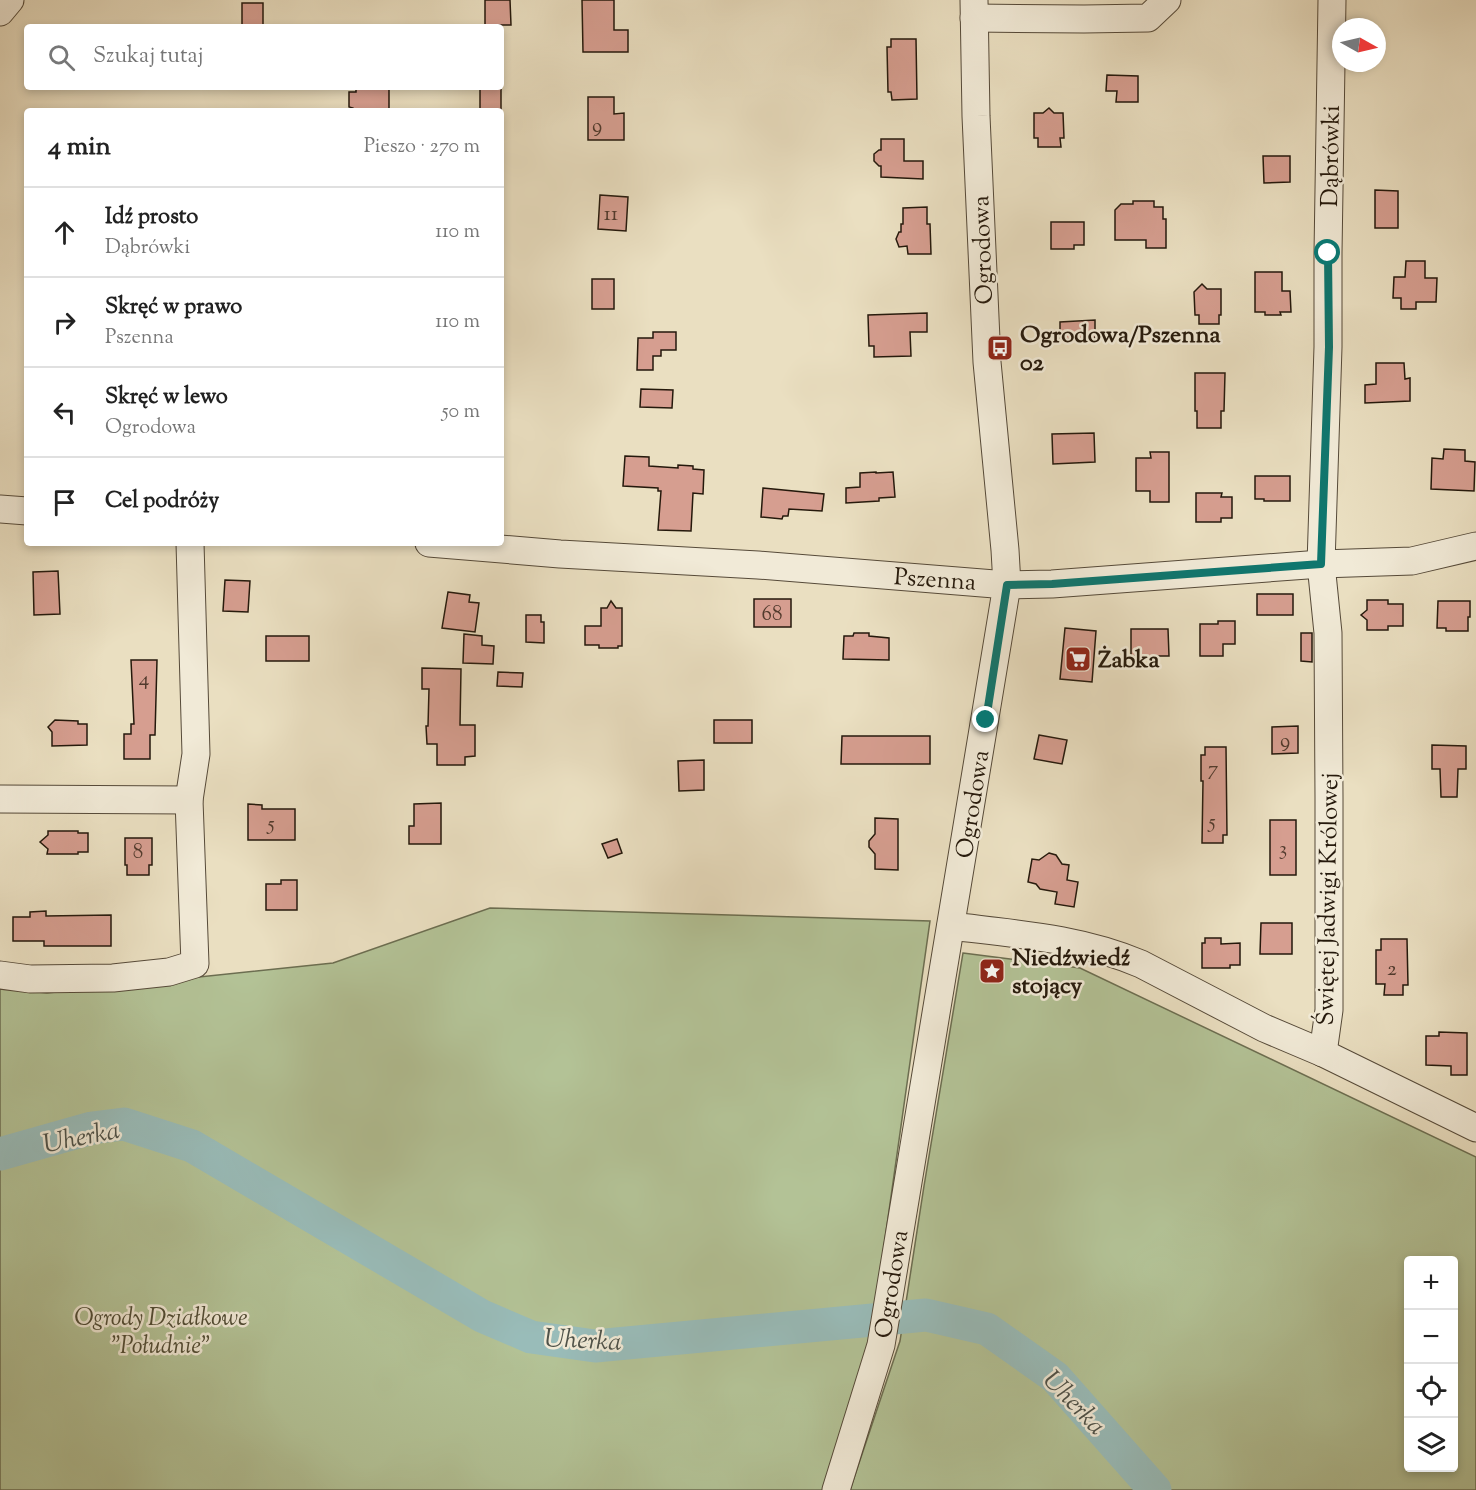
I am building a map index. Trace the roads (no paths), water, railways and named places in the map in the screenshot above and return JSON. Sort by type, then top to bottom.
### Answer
[{"type":"street","points":[[0,12],[10,0]]},
{"type":"street","points":[[974,9],[1084,19],[1148,18],[1167,0]]},
{"type":"street","name":"Dąbrówki","points":[[1321,564],[1329,347],[1328,253],[1332,0]]},
{"type":"street","name":"Ogrodowa","points":[[836,1490],[881,1345],[1007,585],[987,362],[976,116],[974,9]]},
{"type":"street","points":[[0,509],[24,511]]},
{"type":"street","points":[[0,975],[30,979],[113,978],[170,972],[195,964],[189,800],[196,754],[190,546]]},
{"type":"street","name":"Pszenna","points":[[465,546],[560,554],[758,565],[1007,585],[1052,584],[1321,564],[1412,561],[1476,546]]},
{"type":"street","name":"Świętej Jadwigi Królowej","points":[[951,926],[1064,940],[1117,954],[1141,964],[1264,1028],[1323,1053],[1329,1010],[1329,798],[1328,633],[1321,564]]},
{"type":"street","points":[[0,799],[189,800]]},
{"type":"street","points":[[1323,1053],[1476,1128]]},
{"type":"waterway","name":"Uherka","points":[[0,1154],[92,1128],[124,1124],[192,1146],[482,1316],[531,1337],[595,1346],[926,1315],[987,1329],[1055,1377],[1155,1490]]},
{"type":"place","name":"Ogrodowa/Pszenna 02","points":[[1000,348]]},
{"type":"place","name":"Żabka","points":[[1078,659]]},
{"type":"place","name":"Niedźwiedź stojący","points":[[992,971]]},
{"type":"park label","name":"Ogrody Działkowe \"Południe\"","points":[[161,1331]]}]
